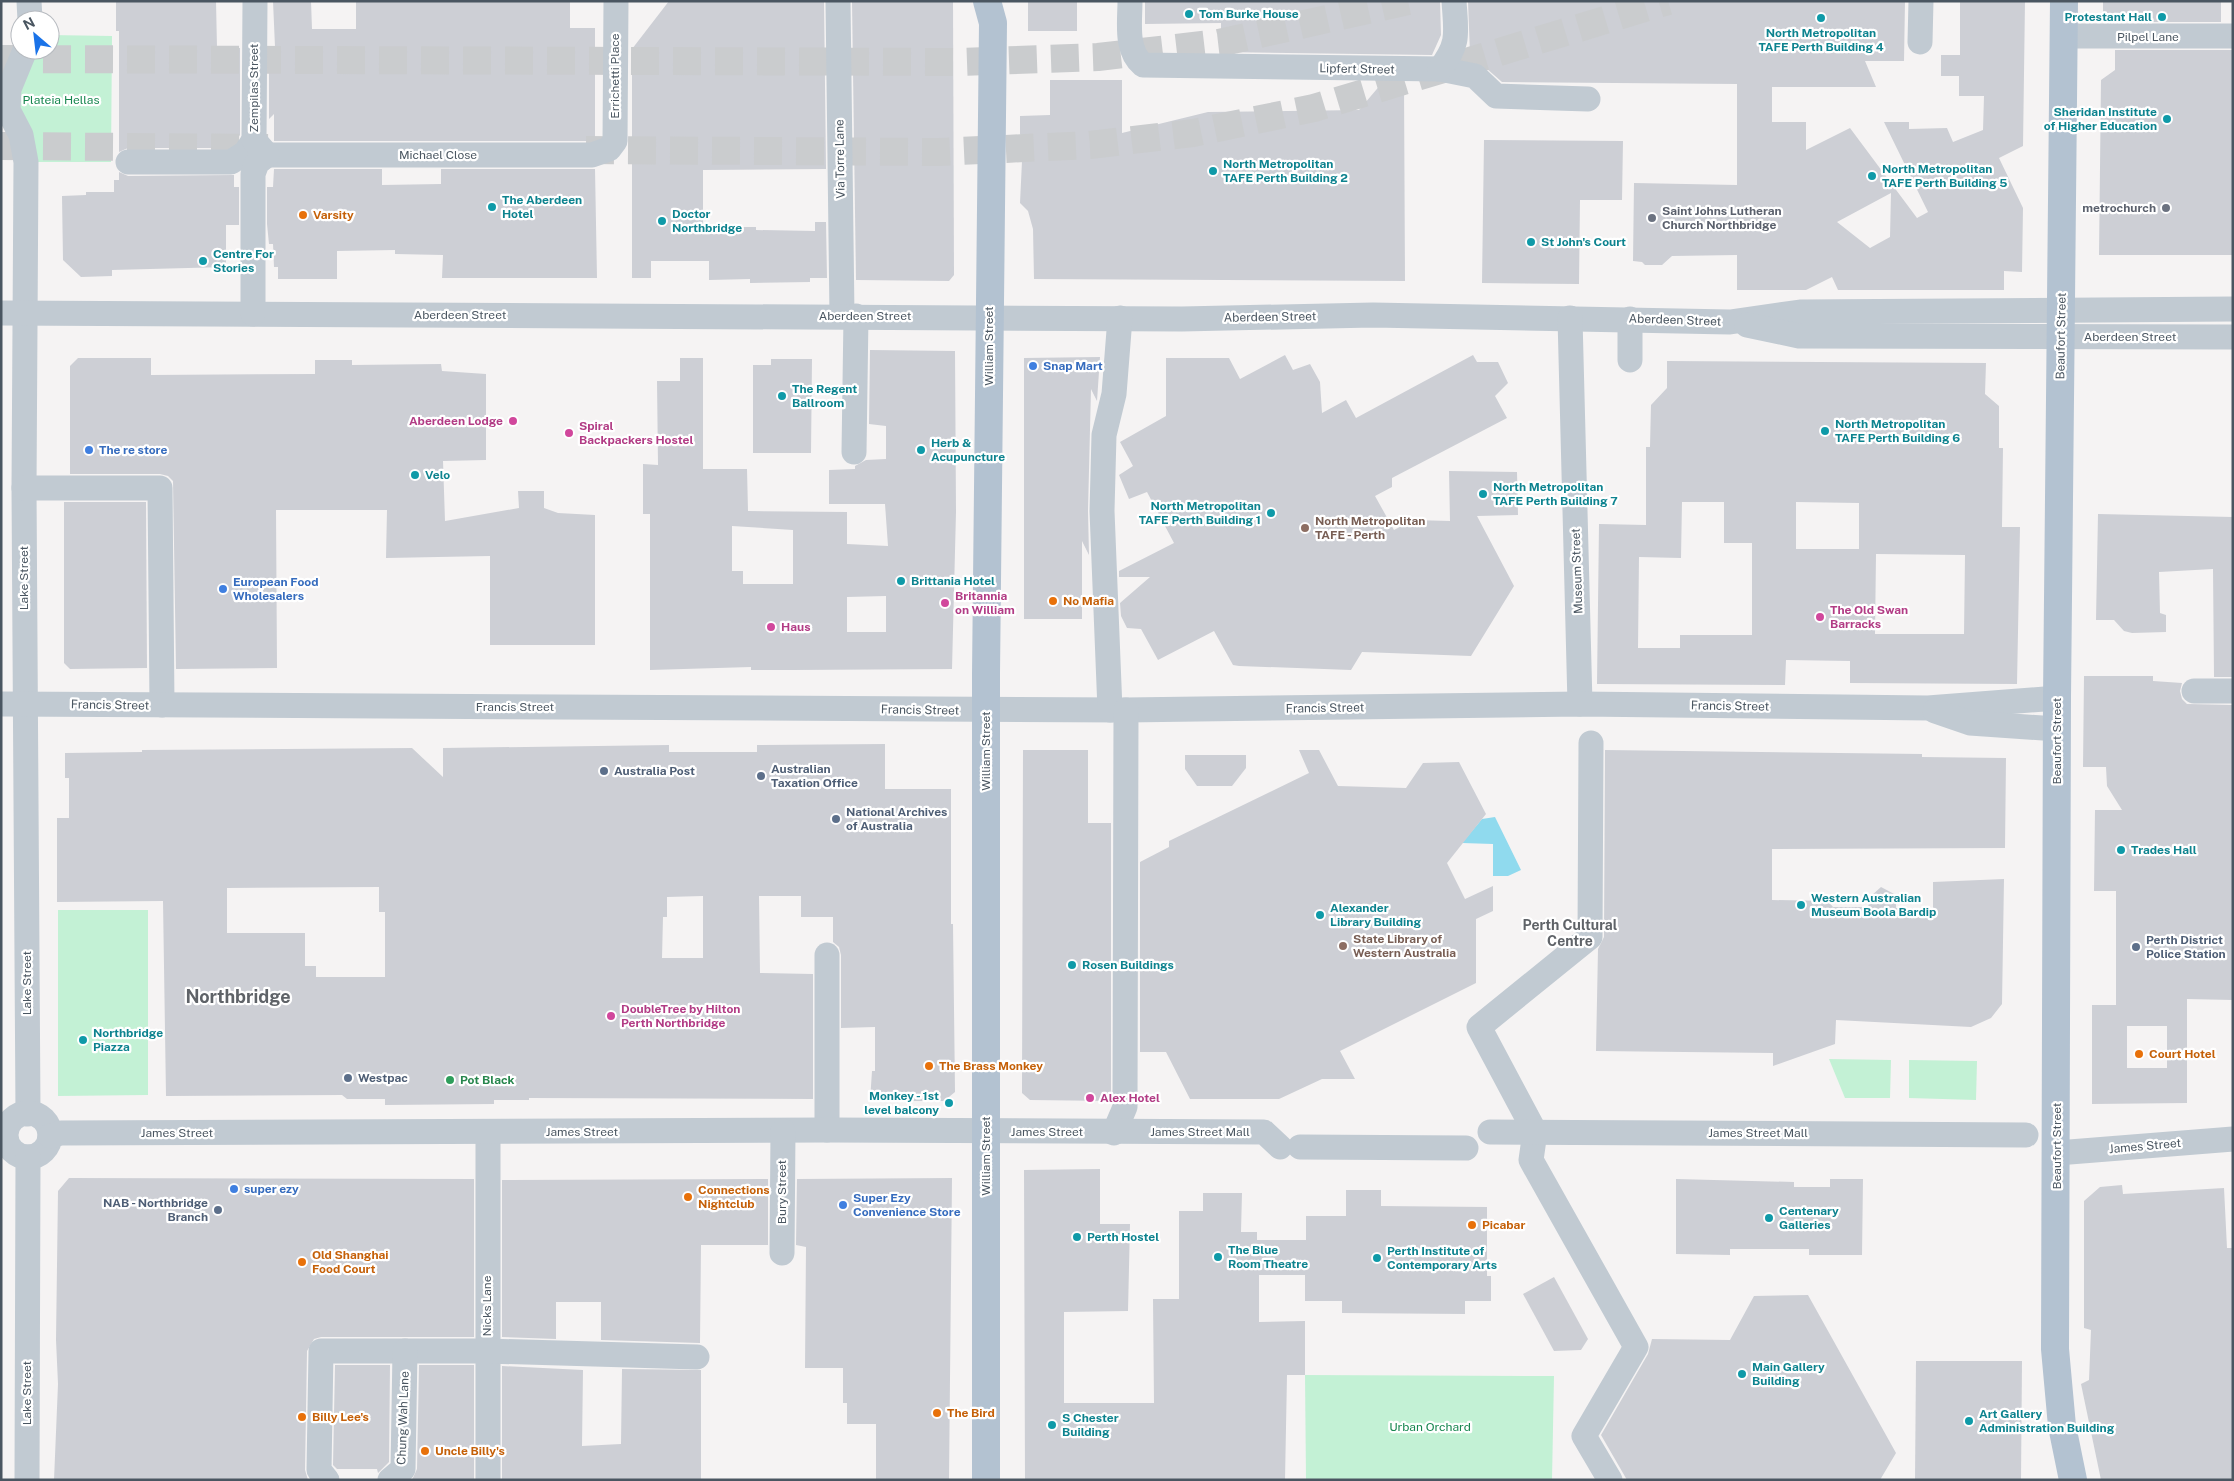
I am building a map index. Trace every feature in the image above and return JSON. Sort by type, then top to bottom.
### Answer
[{"type":"main road","name":"Beaufort Street","points":[[2064,1],[2057,698],[2055,1349],[2062,1426],[2073,1480]]},
{"type":"main road","name":"William Street","points":[[986,1480],[989,317],[994,8]]},
{"type":"street","name":"Zempilas Street","points":[[255,1],[260,148]]},
{"type":"street","name":"Errichetti Place","points":[[609,149],[615,141],[616,1]]},
{"type":"street","name":"Via Torre Lane","points":[[838,1],[854,452]]},
{"type":"street","name":"Lipfert Street","points":[[1130,1],[1130,42],[1137,60],[1143,65],[1440,69],[1475,76],[1496,96],[1588,99]]},
{"type":"street","points":[[1440,69],[1452,53],[1456,37],[1454,1]]},
{"type":"street","points":[[1920,42],[1921,1]]},
{"type":"street","name":"Pilpel Lane","points":[[2064,36],[2233,36]]},
{"type":"street","name":"Lake Street","points":[[22,60],[9,89],[8,110],[21,135],[26,162],[13,314],[24,488],[13,704],[28,1114]]},
{"type":"street","name":"Michael Close","points":[[260,148],[592,155],[609,149]]},
{"type":"street","points":[[128,162],[231,162],[245,153],[260,148],[253,174],[253,314]]},
{"type":"street","name":"Aberdeen Street","points":[[13,314],[849,316],[1182,319],[1373,315],[1730,322],[1799,336],[2061,323],[2233,310]]},
{"type":"street","points":[[1114,1133],[1125,1107],[1118,710],[1102,511],[1104,435],[1114,394],[1120,318]]},
{"type":"street","name":"Museum Street","points":[[1570,318],[1580,704]]},
{"type":"street","points":[[1630,319],[1630,360]]},
{"type":"street","name":"Aberdeen Street","points":[[2061,323],[2233,337]]},
{"type":"street","points":[[24,488],[160,488],[162,705]]},
{"type":"street","points":[[2194,691],[2233,691]]},
{"type":"street","name":"Francis Street","points":[[13,704],[987,711],[1580,704],[1928,708],[2057,698]]},
{"type":"street","name":"Francis Street","points":[[1928,708],[1970,723],[2057,730]]},
{"type":"street","points":[[1590,742],[1590,937],[1479,1027],[1535,1132],[1531,1160],[1636,1346],[1584,1436],[1610,1480]]},
{"type":"street","points":[[827,955],[828,1130]]},
{"type":"street","points":[[35,1114],[46,1123],[50,1136],[46,1149],[35,1156],[28,1157],[21,1156],[10,1148],[4,1135],[16,1118],[35,1114]]},
{"type":"street","name":"James Street","points":[[50,1136],[61,1133],[828,1130],[1114,1133]]},
{"type":"street","name":"Bury Street","points":[[782,1131],[782,1253]]},
{"type":"street","name":"Nicks Lane","points":[[488,1132],[488,1480]]},
{"type":"street","name":"James Street Mall","points":[[1114,1133],[1264,1132],[1290,1147],[1466,1148]]},
{"type":"street","name":"James Street Mall","points":[[1490,1132],[2026,1135]]},
{"type":"street","name":"James Street","points":[[2057,1154],[2233,1140]]},
{"type":"street","name":"Lake Street","points":[[27,1480],[28,1157]]},
{"type":"street","points":[[328,1480],[319,1470],[321,1351],[488,1351],[698,1356]]},
{"type":"street","name":"Chung Wah Lane","points":[[390,1480],[403,1469],[405,1351]]},
{"type":"green space","name":"Plateia Hellas","points":[[60,35],[112,36],[111,162],[26,162],[10,85],[21,60],[60,60]]},
{"type":"green space","points":[[58,910],[148,910],[148,1095],[58,1096]]},
{"type":"green space","points":[[1829,1059],[1891,1060],[1890,1098],[1845,1098]]},
{"type":"green space","points":[[1909,1060],[1977,1061],[1976,1100],[1909,1098]]},
{"type":"green space","name":"Urban Orchard","points":[[1305,1375],[1554,1376],[1552,1480],[1306,1480]]},
{"type":"water","points":[[1495,817],[1521,870],[1508,876],[1493,876],[1493,844],[1462,843],[1482,819]]},
{"type":"building","points":[[116,1],[216,1],[217,48],[240,48],[240,135],[235,142],[227,148],[128,148],[119,152],[119,31],[116,31]]},
{"type":"building","points":[[273,1],[311,1],[312,29],[356,29],[356,1],[570,1],[570,28],[595,28],[595,139],[590,141],[274,141],[274,114],[269,119],[269,47],[275,47]]},
{"type":"building","points":[[669,1],[824,1],[826,169],[703,170],[703,227],[756,227],[756,230],[815,231],[815,222],[826,222],[827,278],[810,278],[810,282],[750,283],[750,279],[709,280],[709,261],[651,261],[651,278],[632,278],[632,49]]},
{"type":"building","points":[[852,1],[953,1],[954,275],[949,281],[856,280]]},
{"type":"building","points":[[1028,1],[1077,1],[1077,31],[1028,31]]},
{"type":"building","points":[[1145,1],[1440,1],[1441,35],[1432,55],[1221,52],[1221,23],[1145,24]]},
{"type":"building","points":[[1468,1],[1905,1],[1904,61],[1865,61],[1876,87],[1772,87],[1772,122],[1806,122],[1806,150],[1850,128],[1917,218],[1928,212],[1884,122],[1909,122],[1909,129],[1947,128],[1953,142],[1983,130],[1984,96],[1959,96],[1959,76],[1941,76],[1941,55],[1960,55],[1960,1],[2025,1],[2023,146],[1999,158],[2023,208],[2022,272],[2004,271],[2004,290],[1838,290],[1832,277],[1806,290],[1737,290],[1737,255],[1672,256],[1662,265],[1645,265],[1642,262],[1633,261],[1634,183],[1737,185],[1737,84],[1502,82],[1470,54]],"holes":[[[1891,193],[1890,237],[1870,248],[1837,222]]]},
{"type":"building","name":"Protestant Hall","points":[[2103,1],[2221,1],[2221,22],[2103,22]]},
{"type":"building","points":[[2115,50],[2233,50],[2233,255],[2099,255],[2101,80],[2115,70]]},
{"type":"building","name":"North Metropolitan TAFE Perth Building 2","points":[[1050,80],[1122,80],[1122,133],[1208,112],[1359,110],[1382,83],[1404,83],[1405,281],[1034,279],[1033,229],[1028,211],[1020,203],[1023,140],[1020,134],[1020,116],[1050,115]]},
{"type":"building","name":"St John's Court","points":[[1484,140],[1623,141],[1622,200],[1580,200],[1579,284],[1482,283]]},
{"type":"building","points":[[274,169],[382,169],[382,185],[441,184],[441,169],[595,169],[597,278],[442,278],[443,255],[395,254],[395,250],[337,251],[337,279],[278,279],[278,267],[274,267],[273,244],[269,244],[267,224],[267,187],[273,187]]},
{"type":"building","points":[[119,172],[128,176],[234,175],[234,187],[239,187],[239,225],[226,225],[226,267],[112,270],[112,276],[81,277],[63,260],[62,196],[86,195],[86,192],[114,192],[114,180],[119,180]]},
{"type":"building","points":[[870,350],[955,351],[956,512],[952,669],[751,670],[751,667],[650,670],[650,514],[643,514],[643,464],[658,465],[657,381],[680,381],[680,358],[703,358],[703,469],[747,469],[748,511],[847,512],[847,544],[888,546],[885,504],[829,504],[829,470],[855,469],[855,466],[866,460],[886,459],[886,426],[869,424]],"holes":[[[732,526],[793,530],[793,584],[743,584],[743,571],[732,571]],[[886,596],[886,632],[847,632],[847,597]]]},
{"type":"building","name":"North Metropolitan TAFE Perth Building 1","points":[[1285,355],[1293,370],[1310,364],[1320,382],[1322,413],[1346,400],[1356,418],[1473,355],[1477,362],[1498,362],[1508,383],[1495,396],[1507,418],[1392,478],[1392,487],[1375,496],[1394,530],[1413,520],[1450,521],[1449,471],[1517,472],[1518,515],[1477,516],[1514,586],[1471,656],[1362,652],[1351,670],[1239,666],[1233,665],[1214,631],[1158,660],[1141,629],[1127,628],[1121,616],[1120,603],[1150,577],[1119,577],[1119,571],[1174,543],[1147,492],[1129,499],[1119,475],[1133,466],[1120,442],[1166,416],[1166,358],[1229,358],[1240,379]]},
{"type":"building","points":[[1100,357],[1097,401],[1091,389],[1088,511],[1089,555],[1082,541],[1082,619],[1024,619],[1024,358]]},
{"type":"building","points":[[78,358],[151,358],[151,375],[315,374],[315,360],[352,360],[352,365],[441,364],[442,371],[486,374],[486,460],[443,461],[445,521],[519,508],[518,491],[544,491],[544,508],[558,513],[595,515],[595,645],[490,645],[490,556],[386,558],[387,510],[276,510],[277,668],[176,669],[173,481],[168,476],[160,474],[70,474],[70,366]]},
{"type":"building","name":"The Regent Ballroom","points":[[771,359],[812,359],[811,453],[753,453],[753,365],[771,365]]},
{"type":"building","points":[[1667,361],[1986,363],[1985,394],[1999,406],[1999,448],[2003,448],[2002,527],[2020,527],[2017,684],[1850,683],[1850,661],[1786,660],[1785,685],[1597,684],[1599,524],[1646,525],[1646,447],[1650,447],[1651,405],[1667,388]],"holes":[[[1682,502],[1724,502],[1724,543],[1752,543],[1752,635],[1680,635],[1680,648],[1638,648],[1639,557],[1681,558]],[[1796,502],[1859,503],[1859,549],[1796,549]],[[1876,554],[1965,555],[1964,634],[1875,634]]]},
{"type":"building","points":[[64,502],[146,502],[147,668],[70,669],[64,663]]},
{"type":"building","points":[[2098,514],[2233,517],[2233,677],[2214,677],[2213,569],[2159,572],[2160,613],[2166,615],[2166,632],[2132,633],[2124,631],[2114,620],[2096,620]]},
{"type":"building","points":[[2084,676],[2153,676],[2153,681],[2182,683],[2180,691],[2182,699],[2187,704],[2233,705],[2233,1000],[2187,999],[2187,1103],[2092,1104],[2092,1005],[2116,1005],[2116,891],[2094,891],[2095,810],[2122,810],[2107,786],[2106,767],[2083,767]],"holes":[[[2127,1026],[2167,1026],[2167,1068],[2127,1068]]]},
{"type":"building","points":[[885,744],[885,789],[951,789],[951,924],[953,924],[955,1092],[944,1101],[870,1101],[872,1071],[875,1071],[875,1027],[841,1028],[841,955],[839,947],[833,942],[833,917],[801,917],[801,896],[759,896],[760,973],[813,974],[813,1099],[529,1098],[529,1100],[494,1100],[494,1104],[385,1105],[385,1099],[347,1099],[342,1095],[166,1096],[163,901],[57,902],[57,818],[69,818],[69,778],[65,778],[65,753],[142,752],[142,750],[412,748],[443,777],[443,748],[669,745],[669,752],[757,752],[757,745]],"holes":[[[379,887],[379,912],[385,912],[385,977],[316,977],[316,966],[305,966],[305,933],[227,933],[227,888]],[[703,896],[703,958],[662,958],[663,917],[667,917],[667,897]]]},
{"type":"building","points":[[1023,750],[1088,750],[1088,823],[1111,823],[1111,1101],[1030,1100],[1022,1093]]},
{"type":"building","name":"Alexander Library Building","points":[[1299,750],[1319,750],[1338,786],[1406,788],[1423,763],[1459,762],[1486,814],[1447,863],[1465,899],[1493,886],[1493,911],[1476,919],[1476,983],[1340,1051],[1355,1079],[1322,1079],[1279,1099],[1190,1099],[1166,1052],[1140,1052],[1140,862],[1169,847],[1169,841],[1309,773]]},
{"type":"building","points":[[1605,750],[1922,754],[1922,757],[2006,758],[2005,848],[1772,849],[1772,900],[1828,901],[1833,907],[1868,907],[1871,896],[1881,887],[1896,895],[1896,908],[1933,908],[1933,882],[2004,879],[2002,1004],[1991,1018],[1971,1027],[1836,1020],[1835,1044],[1773,1066],[1773,1053],[1596,1051],[1598,949],[1604,937]]},
{"type":"building","points":[[1185,755],[1246,755],[1246,768],[1232,786],[1197,786],[1185,769]]},
{"type":"building","points":[[1100,1169],[1100,1224],[1130,1224],[1128,1311],[1064,1312],[1064,1403],[1154,1403],[1153,1299],[1179,1299],[1179,1211],[1203,1211],[1203,1193],[1242,1193],[1241,1232],[1257,1232],[1257,1240],[1306,1240],[1306,1216],[1346,1216],[1346,1190],[1381,1190],[1381,1206],[1487,1207],[1487,1276],[1491,1276],[1491,1301],[1465,1301],[1465,1314],[1342,1313],[1342,1301],[1305,1301],[1305,1275],[1259,1275],[1259,1322],[1305,1321],[1305,1375],[1287,1375],[1285,1480],[1025,1480],[1024,1170]]},
{"type":"building","points":[[69,1178],[474,1179],[474,1337],[321,1337],[314,1339],[307,1351],[305,1470],[308,1480],[54,1480],[58,1384],[56,1340],[58,1191]]},
{"type":"building","points":[[952,1178],[949,1480],[876,1480],[876,1424],[847,1424],[847,1403],[843,1403],[843,1368],[805,1368],[806,1247],[796,1245],[797,1179]]},
{"type":"building","points":[[768,1179],[768,1245],[701,1245],[700,1343],[601,1340],[601,1302],[556,1302],[556,1339],[502,1337],[502,1180]]},
{"type":"building","name":"Centenary Galleries","points":[[1676,1179],[1794,1182],[1794,1187],[1830,1187],[1830,1179],[1863,1179],[1862,1255],[1809,1255],[1809,1249],[1730,1249],[1730,1255],[1676,1254]]},
{"type":"building","points":[[2122,1185],[2123,1194],[2224,1188],[2227,1248],[2233,1248],[2233,1480],[2101,1480],[2081,1384],[2089,1380],[2091,1330],[2084,1328],[2084,1201],[2100,1187]]},
{"type":"building","points":[[1554,1277],[1588,1339],[1581,1350],[1554,1351],[1523,1294]]},
{"type":"building","name":"Main Gallery Building","points":[[1808,1295],[1896,1453],[1880,1480],[1627,1480],[1601,1435],[1648,1354],[1652,1339],[1730,1340],[1754,1296]]},
{"type":"building","name":"Art Gallery Administration Building","points":[[1916,1361],[2022,1361],[2021,1480],[1915,1480]]},
{"type":"building","points":[[335,1365],[390,1365],[389,1462],[378,1473],[377,1469],[337,1469],[333,1465]]},
{"type":"building","points":[[419,1365],[474,1365],[474,1480],[412,1480],[417,1469]]},
{"type":"building","points":[[502,1366],[583,1370],[582,1446],[621,1444],[622,1369],[701,1370],[701,1480],[502,1480]]},
{"type":"tunnel","points":[[1,59],[961,62],[1098,57],[1219,43],[1408,1]]},
{"type":"tunnel","points":[[586,150],[939,152],[1090,145],[1193,133],[1314,108],[1668,1]]},
{"type":"tunnel","points":[[1,146],[268,148]]},
{"type":"place","name":"Tom Burke House","points":[[1189,14]]},
{"type":"place","name":"Protestant Hall","points":[[2162,17]]},
{"type":"place","name":"North Metropolitan TAFE Perth Building 4","points":[[1821,18]]},
{"type":"place","name":"Sheridan Institute of Higher Education","points":[[2167,119]]},
{"type":"place","name":"North Metropolitan TAFE Perth Building 2","points":[[1213,171]]},
{"type":"place","name":"North Metropolitan TAFE Perth Building 5","points":[[1872,176]]},
{"type":"place","name":"The Aberdeen Hotel","points":[[492,207]]},
{"type":"place","name":"metrochurch","points":[[2166,208]]},
{"type":"place","name":"Varsity","points":[[303,215]]},
{"type":"place","name":"Saint Johns Lutheran Church Northbridge","points":[[1652,218]]},
{"type":"place","name":"Doctor Northbridge","points":[[662,221]]},
{"type":"place","name":"St John's Court","points":[[1531,242]]},
{"type":"place","name":"Centre For Stories","points":[[203,261]]},
{"type":"place","name":"Snap Mart","points":[[1033,366]]},
{"type":"place","name":"The Regent Ballroom","points":[[782,396]]},
{"type":"place","name":"Aberdeen Lodge","points":[[513,421]]},
{"type":"place","name":"North Metropolitan TAFE Perth Building 6","points":[[1825,431]]},
{"type":"place","name":"Spiral Backpackers Hostel","points":[[569,433]]},
{"type":"place","name":"The re store","points":[[89,450]]},
{"type":"place","name":"Herb & Acupuncture","points":[[921,450]]},
{"type":"place","name":"Velo","points":[[415,475]]},
{"type":"place","name":"North Metropolitan TAFE Perth Building 7","points":[[1483,494]]},
{"type":"place","name":"North Metropolitan TAFE Perth Building 1","points":[[1271,513]]},
{"type":"place","name":"North Metropolitan TAFE - Perth","points":[[1305,528]]},
{"type":"place","name":"Brittania Hotel","points":[[901,581]]},
{"type":"place","name":"European Food Wholesalers","points":[[223,589]]},
{"type":"place","name":"No Mafia","points":[[1053,601]]},
{"type":"place","name":"Britannia on William","points":[[945,603]]},
{"type":"place","name":"The Old Swan Barracks","points":[[1820,617]]},
{"type":"place","name":"Haus","points":[[771,627]]},
{"type":"place","name":"Australia Post","points":[[604,771]]},
{"type":"place","name":"Australian Taxation Office","points":[[761,776]]},
{"type":"place","name":"National Archives of Australia","points":[[836,819]]},
{"type":"place","name":"Trades Hall","points":[[2121,850]]},
{"type":"place","name":"Western Australian Museum Boola Bardip","points":[[1801,905]]},
{"type":"place","name":"Alexander Library Building","points":[[1320,915]]},
{"type":"place","name":"State Library of Western Australia","points":[[1343,946]]},
{"type":"place","name":"Perth District Police Station","points":[[2136,947]]},
{"type":"place","name":"Rosen Buildings","points":[[1072,965]]},
{"type":"place","name":"DoubleTree by Hilton Perth Northbridge","points":[[611,1016]]},
{"type":"place","name":"Northbridge Piazza","points":[[83,1040]]},
{"type":"place","name":"Court Hotel","points":[[2139,1054]]},
{"type":"place","name":"The Brass Monkey","points":[[929,1066]]},
{"type":"place","name":"Westpac","points":[[348,1078]]},
{"type":"place","name":"Pot Black","points":[[450,1080]]},
{"type":"place","name":"Alex Hotel","points":[[1090,1098]]},
{"type":"place","name":"Monkey - 1st level balcony","points":[[949,1103]]},
{"type":"place","name":"super ezy","points":[[234,1189]]},
{"type":"place","name":"Connections Nightclub","points":[[688,1197]]},
{"type":"place","name":"Super Ezy Convenience Store","points":[[843,1205]]},
{"type":"place","name":"NAB - Northbridge Branch","points":[[218,1210]]},
{"type":"place","name":"Centenary Galleries","points":[[1769,1218]]},
{"type":"place","name":"Picabar","points":[[1472,1225]]},
{"type":"place","name":"Perth Hostel","points":[[1077,1237]]},
{"type":"place","name":"The Blue Room Theatre","points":[[1218,1257]]},
{"type":"place","name":"Perth Institute of Contemporary Arts","points":[[1377,1258]]},
{"type":"place","name":"Old Shanghai Food Court","points":[[302,1262]]},
{"type":"place","name":"Main Gallery Building","points":[[1742,1374]]},
{"type":"place","name":"The Bird","points":[[937,1413]]},
{"type":"place","name":"Billy Lee's","points":[[302,1417]]},
{"type":"place","name":"Art Gallery Administration Building","points":[[1969,1421]]},
{"type":"place","name":"S Chester Building","points":[[1052,1425]]},
{"type":"place","name":"Uncle Billy's","points":[[425,1451]]},
{"type":"district","name":"Perth Cultural Centre","points":[[1570,934]]},
{"type":"district","name":"Northbridge","points":[[238,997]]}]
